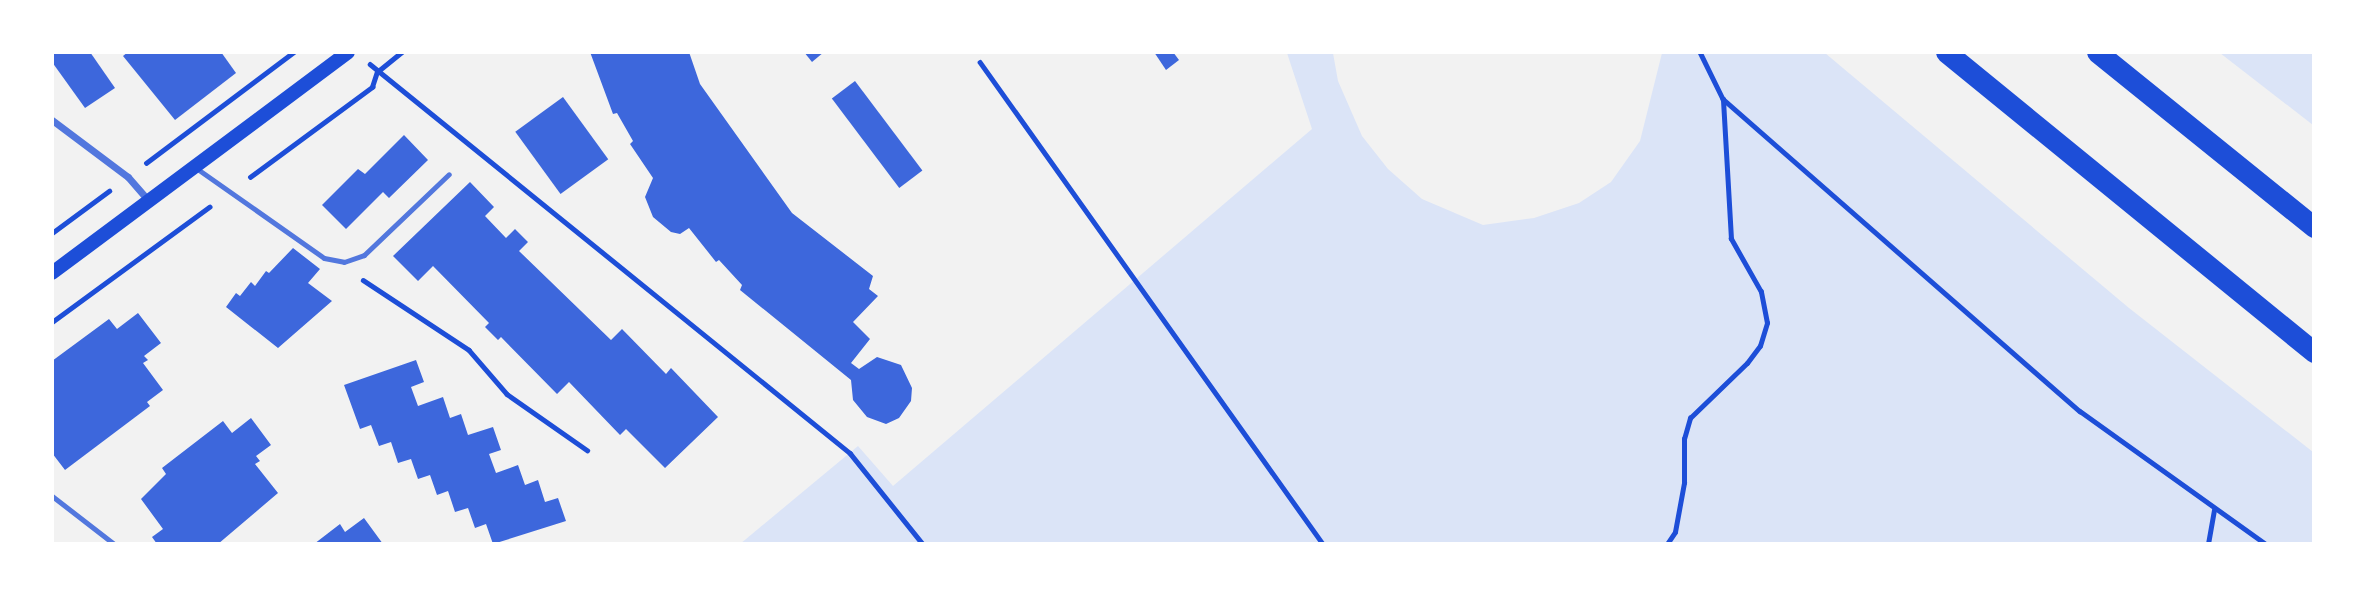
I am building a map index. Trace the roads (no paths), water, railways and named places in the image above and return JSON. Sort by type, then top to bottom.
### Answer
[{"type":"highway","points":[[1946,52],[2314,352]]},
{"type":"highway","points":[[2097,52],[2314,226]]},
{"type":"main road","points":[[52,273],[348,52]]},
{"type":"street","points":[[52,120],[128,177],[148,200]]},
{"type":"lane","points":[[193,166],[317,254],[337,262],[363,255],[449,174]]},
{"type":"lane","points":[[52,496],[114,544]]}]
